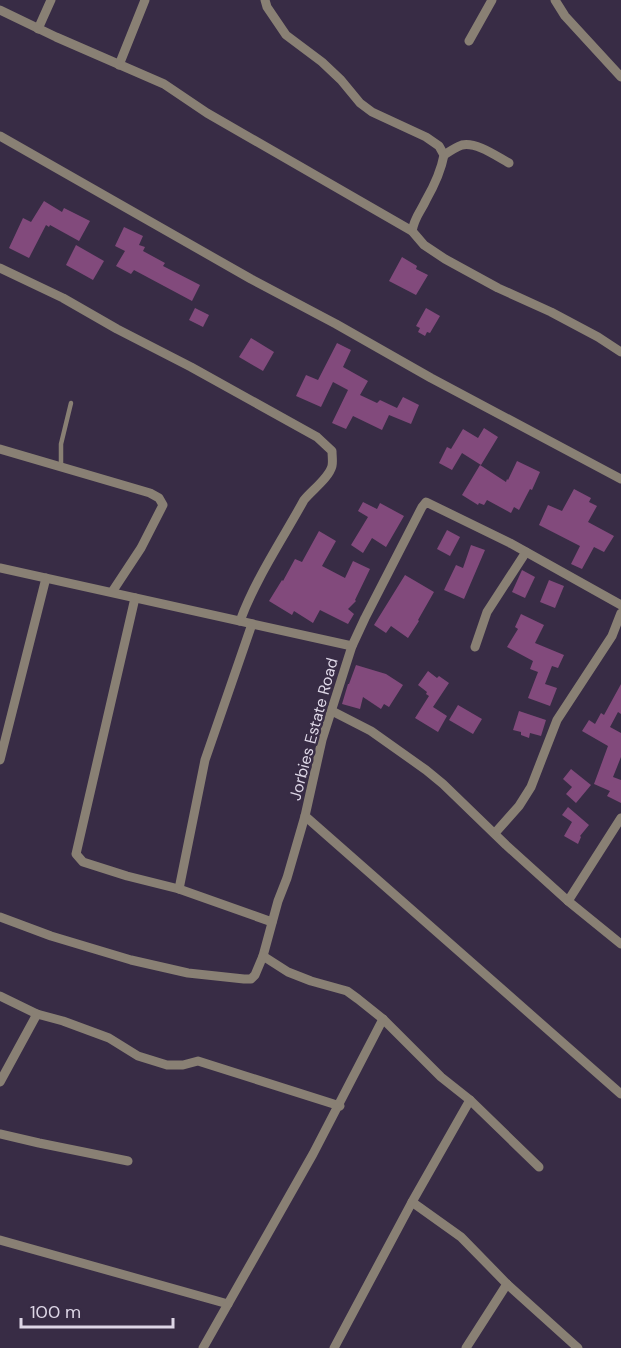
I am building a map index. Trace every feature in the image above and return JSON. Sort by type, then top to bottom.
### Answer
[{"type":"street","points":[[38,29],[51,0]]},
{"type":"street","points":[[119,65],[145,0]]},
{"type":"street","points":[[265,0],[267,7],[286,35],[322,62],[360,103],[372,112],[426,137],[439,146],[444,154],[442,168],[415,219],[412,231]]},
{"type":"street","points":[[469,41],[492,0]]},
{"type":"street","points":[[555,0],[565,16],[620,73]]},
{"type":"street","points":[[0,10],[164,84],[207,113],[412,231],[424,245],[445,259],[598,337],[621,352]]},
{"type":"street","points":[[0,136],[251,279],[621,479]]},
{"type":"street","points":[[444,154],[460,146],[470,145],[509,163]]},
{"type":"street","points":[[0,268],[63,298],[191,367],[317,437],[332,451],[332,467],[326,478],[304,500],[256,585],[240,621]]},
{"type":"street","points":[[0,449],[150,493],[159,498],[163,505],[141,548],[112,592]]},
{"type":"street","name":"Jorbies Estate Road","points":[[0,917],[51,936],[108,953],[188,973],[251,979],[263,956],[305,816],[322,740],[352,646],[364,618],[422,507],[426,502],[526,552]]},
{"type":"street","points":[[475,647],[487,612],[526,552],[621,606]]},
{"type":"street","points":[[0,568],[352,646]]},
{"type":"street","points":[[0,760],[46,578]]},
{"type":"street","points":[[135,598],[76,854],[83,862],[179,889],[272,922]]},
{"type":"street","points":[[495,833],[519,806],[531,787],[557,720],[612,636],[621,613]]},
{"type":"street","points":[[179,889],[205,760],[252,624]]},
{"type":"street","points":[[332,711],[371,731],[443,783],[568,901],[621,944]]},
{"type":"street","points":[[305,816],[621,1094]]},
{"type":"street","points":[[568,901],[621,818]]},
{"type":"street","points":[[263,956],[288,972],[346,991],[383,1019],[441,1077],[470,1100],[539,1167]]},
{"type":"street","points":[[0,996],[37,1014],[109,1038],[138,1056],[167,1065],[183,1065],[198,1061],[340,1106]]},
{"type":"street","points":[[0,1082],[37,1014]]},
{"type":"street","points":[[203,1348],[340,1106],[383,1019]]},
{"type":"street","points":[[334,1348],[412,1202],[470,1100]]},
{"type":"street","points":[[0,1134],[128,1161]]},
{"type":"street","points":[[412,1202],[461,1237],[507,1284],[578,1348]]},
{"type":"street","points":[[0,1240],[228,1305]]},
{"type":"street","points":[[466,1348],[507,1284]]},
{"type":"lane","points":[[61,467],[61,444],[71,403]]},
{"type":"building","points":[[44,201],[62,212],[64,208],[90,221],[79,241],[46,225],[29,258],[9,248],[23,218],[31,222]]},
{"type":"building","points":[[124,227],[143,236],[139,245],[145,247],[143,251],[165,263],[163,266],[200,285],[192,301],[134,270],[131,274],[116,266],[125,251],[115,246]]},
{"type":"building","points":[[76,245],[104,261],[93,280],[66,265]]},
{"type":"building","points":[[402,257],[417,266],[416,269],[428,275],[416,295],[389,281]]},
{"type":"building","points":[[195,308],[209,315],[203,327],[189,320]]},
{"type":"building","points":[[426,308],[440,316],[430,333],[427,332],[425,336],[418,332],[420,328],[416,326]]},
{"type":"building","points":[[251,338],[274,352],[263,371],[239,357]]},
{"type":"building","points":[[337,343],[351,350],[343,367],[368,381],[360,395],[377,403],[380,400],[397,408],[403,397],[419,405],[411,424],[389,415],[382,430],[353,416],[346,429],[332,423],[348,390],[333,382],[321,407],[296,396],[306,375],[318,380]]},
{"type":"building","points":[[484,428],[498,437],[481,465],[462,453],[452,470],[439,463],[447,447],[451,449],[463,429],[478,438]]},
{"type":"building","points":[[517,461],[540,472],[519,510],[514,507],[511,513],[487,500],[484,505],[479,503],[478,505],[462,495],[480,465],[506,482]]},
{"type":"building","points":[[574,489],[591,498],[589,502],[597,506],[588,522],[614,536],[604,552],[594,547],[582,569],[571,564],[580,546],[539,525],[548,505],[562,511]]},
{"type":"building","points":[[363,502],[377,509],[380,503],[404,516],[386,547],[372,538],[363,553],[351,545],[368,517],[358,511]]},
{"type":"building","points":[[447,530],[460,537],[450,556],[437,549]]},
{"type":"building","points":[[319,531],[336,541],[322,566],[345,578],[353,561],[370,569],[356,601],[348,609],[354,614],[348,624],[320,610],[313,623],[294,611],[292,615],[269,601],[295,559],[302,562]]},
{"type":"building","points":[[471,545],[485,550],[464,599],[444,590],[456,565],[463,568]]},
{"type":"building","points":[[522,570],[535,577],[525,598],[512,592]]},
{"type":"building","points":[[405,575],[434,592],[408,638],[391,626],[386,633],[374,625]]},
{"type":"building","points":[[549,580],[564,586],[555,608],[540,602]]},
{"type":"building","points":[[521,614],[544,625],[535,643],[564,655],[558,668],[552,666],[545,684],[557,688],[550,706],[528,698],[538,672],[530,669],[533,661],[507,647],[518,629],[515,627]]},
{"type":"building","points":[[356,665],[386,674],[403,685],[389,707],[384,704],[381,709],[363,697],[360,709],[342,704]]},
{"type":"building","points":[[428,671],[449,683],[433,707],[447,716],[438,732],[415,718],[429,696],[418,685]]},
{"type":"building","points":[[621,684],[621,714],[618,712],[610,727],[621,733],[621,757],[613,777],[621,780],[621,803],[607,796],[610,791],[594,784],[608,746],[582,731],[589,720],[595,724],[601,713],[604,715]]},
{"type":"building","points":[[458,705],[482,719],[473,734],[449,720]]},
{"type":"building","points":[[519,711],[546,720],[541,736],[530,733],[529,738],[513,730]]},
{"type":"building","points":[[571,769],[591,785],[576,803],[566,794],[572,787],[563,779]]},
{"type":"building","points":[[568,807],[589,825],[580,836],[578,844],[564,836],[572,822],[562,815]]}]
